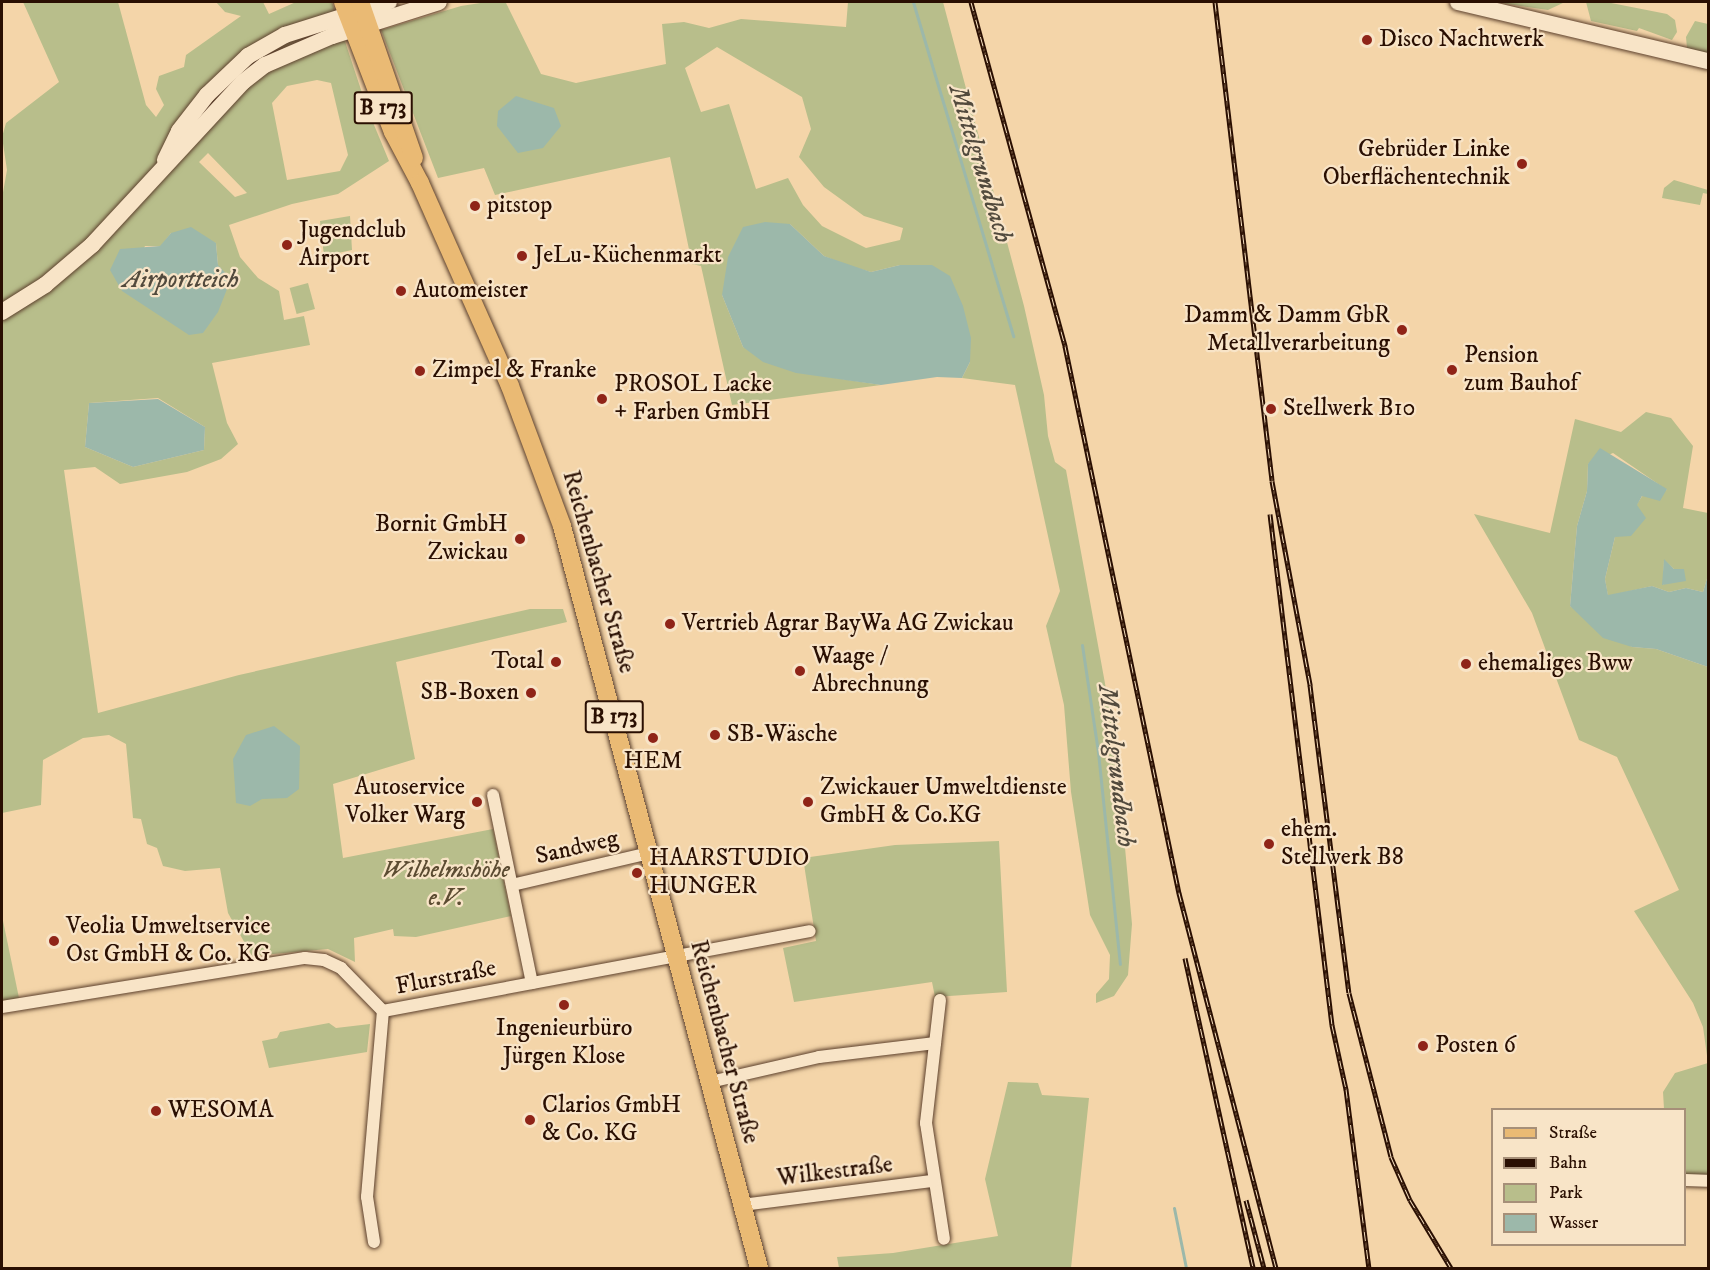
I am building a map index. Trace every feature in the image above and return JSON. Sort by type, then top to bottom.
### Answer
[{"type":"main road","points":[[2,312],[45,285],[92,245],[160,170],[179,131],[231,69],[285,35],[389,2]]},
{"type":"main road","points":[[356,13],[439,2]]},
{"type":"main road","points":[[1458,2],[1708,61]]},
{"type":"main road","name":"Reichenbacher Straße","points":[[356,13],[393,132],[420,183],[510,386],[548,483],[578,579],[759,1269]]},
{"type":"street","points":[[493,795],[532,983]]},
{"type":"street","name":"Sandweg","points":[[512,885],[650,853]]},
{"type":"street","name":"Flurstraße","points":[[2,1007],[305,958],[324,960],[341,968],[383,1011],[810,931]]},
{"type":"street","points":[[940,1000],[926,1124],[933,1181],[944,1239]]},
{"type":"street","points":[[374,1242],[367,1197],[383,1011]]},
{"type":"street","points":[[710,1082],[819,1057],[935,1042]]},
{"type":"street","points":[[1686,1180],[1708,1181]]},
{"type":"street","name":"Wilkestraße","points":[[742,1205],[933,1181]]},
{"type":"green space","name":"Wilhelmshöhe e.V.","points":[[23,2],[118,2],[146,105],[156,117],[164,105],[156,89],[159,76],[184,67],[186,55],[241,16],[225,12],[216,2],[263,2],[269,14],[296,2],[332,2],[367,108],[389,161],[338,194],[292,204],[229,225],[240,257],[258,278],[279,291],[284,320],[304,316],[310,345],[212,363],[227,423],[238,444],[221,459],[187,472],[120,484],[95,467],[64,470],[98,713],[239,675],[530,609],[563,609],[567,622],[396,662],[415,759],[333,784],[343,858],[493,829],[511,916],[416,937],[394,936],[393,929],[354,938],[355,962],[328,949],[252,956],[228,913],[220,868],[185,871],[163,866],[157,848],[147,844],[141,819],[133,818],[126,744],[109,735],[83,738],[43,760],[41,805],[2,813],[2,198],[7,170],[2,137],[6,123],[59,82]],"holes":[[[317,80],[331,83],[348,155],[340,171],[287,180],[272,103],[287,86]],[[208,153],[247,193],[235,197],[199,162]],[[171,233],[216,243],[218,265],[156,311],[122,290],[145,246],[161,246]],[[158,398],[205,427],[204,450],[133,467],[85,447],[89,403]]]},
{"type":"green space","points":[[487,2],[506,3],[541,74],[576,83],[666,64],[662,24],[684,22],[709,28],[741,19],[846,27],[848,2],[943,2],[1024,306],[1044,395],[1048,436],[1055,462],[1066,470],[1115,738],[1132,924],[1128,975],[1114,996],[1096,1003],[1096,994],[1109,979],[1110,955],[1090,915],[1071,792],[1064,705],[1046,626],[1060,591],[1015,385],[962,378],[970,362],[900,265],[871,272],[846,265],[824,256],[790,224],[722,295],[743,347],[829,377],[881,385],[732,405],[701,266],[692,264],[670,157],[495,195],[484,168],[438,178],[381,30],[461,6]],"holes":[[[717,47],[802,97],[811,129],[799,157],[824,187],[864,216],[903,228],[900,240],[866,248],[822,226],[803,205],[788,178],[756,189],[729,104],[701,112],[685,68]]]},
{"type":"green space","points":[[1494,2],[1565,2],[1548,10]]},
{"type":"green space","points":[[1586,2],[1606,2],[1667,14],[1675,20],[1677,32],[1672,40],[1639,28],[1637,31],[1591,21]]},
{"type":"green space","points":[[1695,21],[1708,24],[1708,55],[1687,48],[1686,37]]},
{"type":"green space","points":[[1674,180],[1708,190],[1708,194],[1703,193],[1700,205],[1662,198],[1664,188]]},
{"type":"green space","points":[[350,216],[352,250],[324,256],[320,221]]},
{"type":"green space","points":[[308,283],[315,309],[297,314],[290,288]]},
{"type":"green space","points":[[1646,412],[1671,418],[1693,446],[1683,508],[1708,513],[1708,575],[1703,592],[1686,588],[1669,592],[1652,586],[1608,596],[1605,579],[1615,537],[1643,495],[1667,490],[1613,453],[1588,464],[1587,491],[1577,526],[1570,606],[1632,647],[1656,649],[1708,667],[1708,1063],[1703,1027],[1693,1003],[1634,911],[1679,890],[1617,757],[1579,740],[1532,613],[1474,514],[1550,533],[1575,419],[1621,432]],"holes":[[[1664,560],[1674,569],[1663,585]]]},
{"type":"green space","points":[[999,841],[1007,992],[935,997],[932,982],[794,1002],[783,948],[816,941],[803,858],[895,845]]},
{"type":"green space","points":[[2,916],[19,998],[2,1001]]},
{"type":"green space","points":[[329,1023],[336,1028],[370,1024],[367,1052],[269,1068],[262,1041],[277,1038],[280,1032]]},
{"type":"green space","points":[[1708,1063],[1708,1178],[1686,1177],[1686,1108],[1664,1108],[1663,1092],[1675,1073]]},
{"type":"green space","points":[[1008,1082],[1038,1083],[1042,1095],[1089,1098],[1071,1268],[839,1268],[837,1257],[893,1253],[998,1236],[985,1179]]},
{"type":"water","points":[[516,96],[554,108],[561,126],[543,148],[518,153],[497,126],[498,111]]},
{"type":"water","points":[[765,222],[790,224],[824,256],[871,272],[900,265],[932,265],[950,276],[963,306],[971,338],[970,362],[962,378],[937,377],[881,385],[852,381],[796,373],[763,362],[743,347],[722,295],[728,257],[743,227]]},
{"type":"water","name":"Airportteich","points":[[191,227],[216,243],[218,265],[231,279],[218,312],[203,333],[189,335],[122,291],[110,270],[120,249],[160,246],[171,233]]},
{"type":"water","points":[[158,399],[205,427],[204,450],[133,467],[85,447],[89,403]]},
{"type":"water","points":[[1600,448],[1667,489],[1660,501],[1642,496],[1637,505],[1646,518],[1631,536],[1615,537],[1605,579],[1608,595],[1652,586],[1669,592],[1686,588],[1703,592],[1708,575],[1708,667],[1656,649],[1632,647],[1603,638],[1570,606],[1577,526],[1587,491],[1588,464]]},
{"type":"water","points":[[1664,559],[1674,569],[1684,569],[1686,581],[1662,585]]},
{"type":"water","points":[[274,726],[300,746],[299,789],[287,798],[262,799],[250,806],[236,803],[233,759],[246,735]]},
{"type":"waterway","name":"Mittelgrundbach","points":[[913,2],[1013,336]]},
{"type":"waterway","name":"Mittelgrundbach","points":[[1082,645],[1098,752],[1120,964]]},
{"type":"waterway","name":"Mittelgrundbach","points":[[1174,1208],[1186,1268]]},
{"type":"railway","points":[[971,2],[1065,346],[1179,893],[1276,1268]]},
{"type":"railway","points":[[1215,2],[1272,481],[1310,685],[1349,993],[1391,1157],[1410,1200],[1451,1268]]},
{"type":"railway","points":[[1270,514],[1332,1025],[1346,1089],[1369,1268]]},
{"type":"railway","points":[[1185,958],[1253,1268]]},
{"type":"railway","points":[[1246,1200],[1264,1268]]},
{"type":"place","name":"Disco Nachtwerk","points":[[1367,40]]},
{"type":"place","name":"Gebrüder Linke Oberflächentechnik","points":[[1522,164]]},
{"type":"place","name":"pitstop","points":[[475,206]]},
{"type":"place","name":"Jugendclub Airport","points":[[287,245]]},
{"type":"place","name":"JeLu-Küchenmarkt","points":[[522,256]]},
{"type":"place","name":"Automeister","points":[[401,291]]},
{"type":"place","name":"Damm & Damm GbR Metallverarbeitung","points":[[1402,330]]},
{"type":"place","name":"Pension zum Bauhof","points":[[1452,370]]},
{"type":"place","name":"Zimpel & Franke","points":[[420,371]]},
{"type":"place","name":"PROSOL Lacke + Farben GmbH","points":[[602,399]]},
{"type":"place","name":"Stellwerk B10","points":[[1271,409]]},
{"type":"place","name":"Bornit GmbH Zwickau","points":[[520,539]]},
{"type":"place","name":"Vertrieb Agrar BayWa AG Zwickau","points":[[670,624]]},
{"type":"place","name":"Total","points":[[556,662]]},
{"type":"place","name":"ehemaliges Bww","points":[[1466,664]]},
{"type":"place","name":"Waage / Abrechnung","points":[[800,671]]},
{"type":"place","name":"SB-Boxen","points":[[531,693]]},
{"type":"place","name":"SB-Wäsche","points":[[715,735]]},
{"type":"place","name":"HEM","points":[[653,738]]},
{"type":"place","name":"Autoservice Volker Warg","points":[[477,802]]},
{"type":"place","name":"Zwickauer Umweltdienste GmbH & Co.KG","points":[[808,802]]},
{"type":"place","name":"ehem. Stellwerk B8","points":[[1269,844]]},
{"type":"place","name":"HAARSTUDIO HUNGER","points":[[637,873]]},
{"type":"place","name":"Veolia Umweltservice Ost GmbH & Co. KG","points":[[54,941]]},
{"type":"place","name":"Ingenieurbüro Jürgen Klose","points":[[564,1005]]},
{"type":"place","name":"Posten 6","points":[[1423,1046]]},
{"type":"place","name":"WESOMA","points":[[156,1111]]},
{"type":"place","name":"Clarios GmbH & Co. KG","points":[[530,1120]]}]
